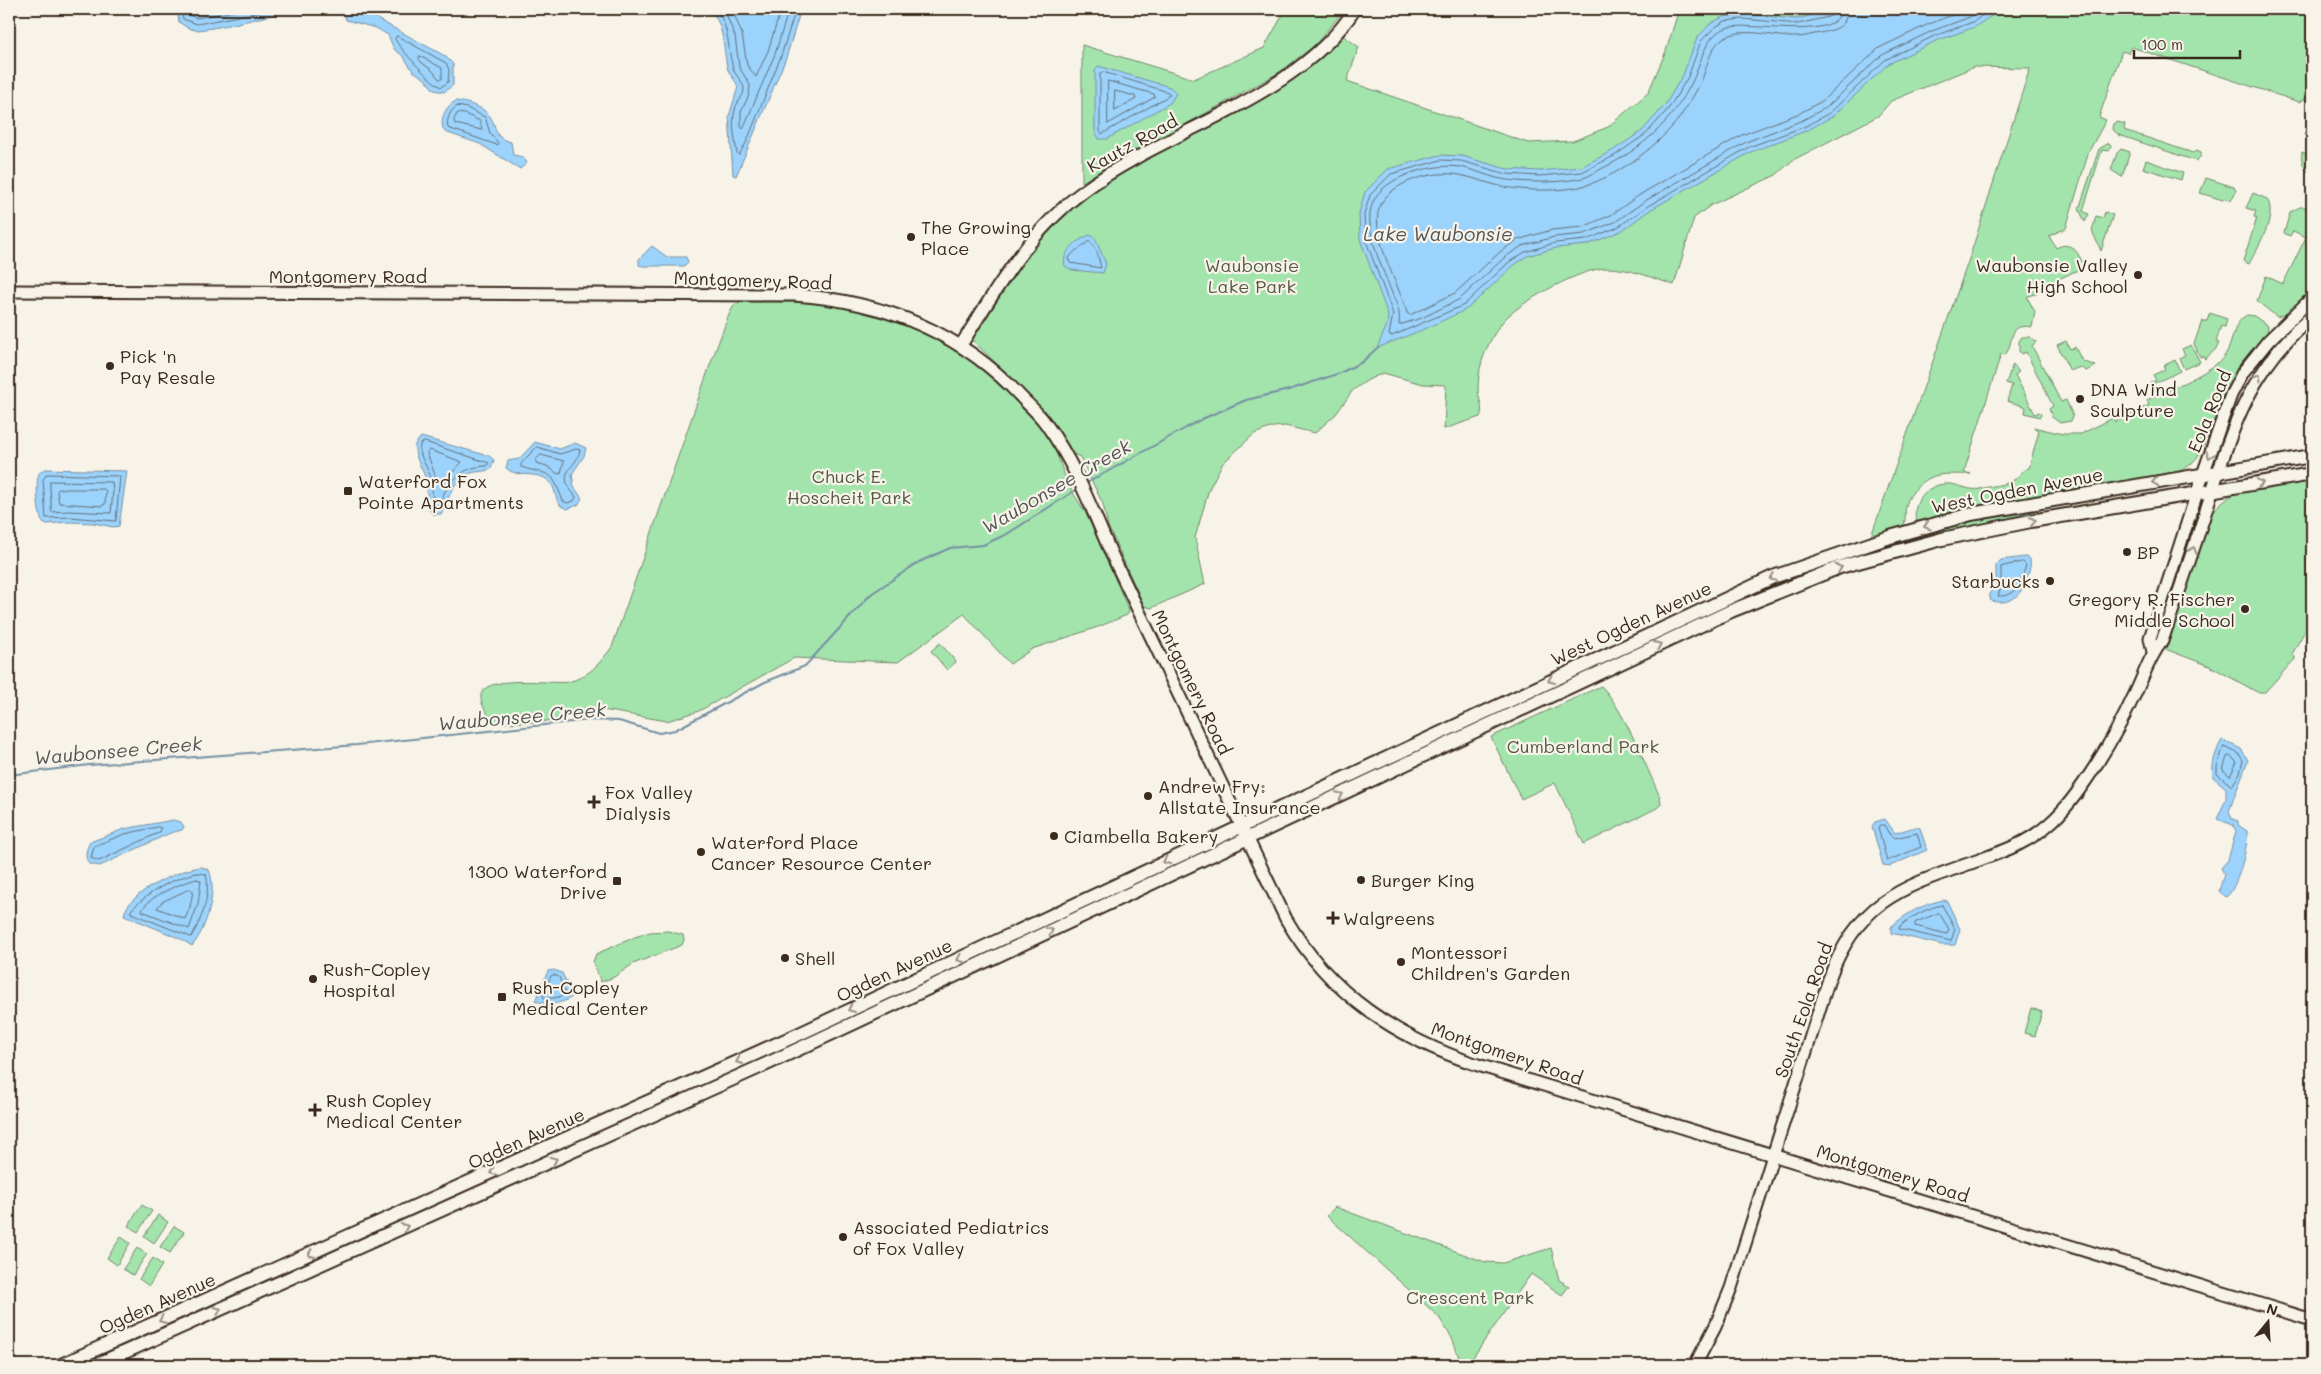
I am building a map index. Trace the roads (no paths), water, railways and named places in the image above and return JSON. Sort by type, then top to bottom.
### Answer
[{"type":"main road","name":"West Ogden Avenue","points":[[1004,938],[1740,592],[1807,564],[1890,536],[1971,514],[2312,456]]},
{"type":"main road","name":"West Ogden Avenue","points":[[1006,952],[1723,614],[1825,573],[1888,553],[1998,527],[2312,474]]},
{"type":"main road","points":[[1004,938],[1006,952]]},
{"type":"main road","name":"Ogden Avenue","points":[[61,1365],[593,1128],[1004,938]]},
{"type":"main road","name":"Ogden Avenue","points":[[96,1365],[755,1070],[1006,952]]},
{"type":"street","name":"Kautz Road","points":[[961,345],[1023,249],[1066,205],[1086,189],[1124,166],[1282,79],[1335,37],[1355,9]]},
{"type":"street","name":"Montgomery Road","points":[[9,291],[794,295],[820,297],[867,305],[929,328],[961,345],[1002,378],[1046,424],[1075,472],[1111,553],[1286,919],[1307,951],[1342,989],[1389,1025],[1423,1044],[1454,1057],[2312,1320]]},
{"type":"street","name":"Eola Road","points":[[2203,474],[2231,395],[2243,372],[2280,326],[2312,298]]},
{"type":"street","name":"Eola Road","points":[[2218,472],[2238,415],[2260,372],[2292,334],[2312,316]]},
{"type":"street","name":"South Eola Road","points":[[1695,1365],[1715,1327],[1731,1288],[1829,979],[1844,944],[1867,914],[1894,893],[1918,882],[2025,842],[2059,816],[2082,784],[2123,718],[2153,652],[2162,641],[2218,472]]},
{"type":"street","name":"South Eola Road","points":[[2153,652],[2150,638],[2203,474]]},
{"type":"water","points":[[177,9],[289,9],[244,22],[196,30],[179,22]]},
{"type":"water","points":[[343,9],[367,9],[379,20],[445,56],[453,64],[453,85],[444,92],[434,90],[424,78],[413,71],[403,56],[394,49],[388,35],[376,28],[346,20]]},
{"type":"water","points":[[709,9],[801,9],[786,58],[736,176],[733,175],[729,116],[738,87],[728,70],[721,30]]},
{"type":"water","name":"Lake Waubonsie","points":[[1835,9],[1996,9],[1994,14],[1975,27],[1936,41],[1888,64],[1833,116],[1808,130],[1751,152],[1650,210],[1621,231],[1587,245],[1556,248],[1527,256],[1513,266],[1467,309],[1427,328],[1377,348],[1387,325],[1388,315],[1360,239],[1359,213],[1365,192],[1388,169],[1440,155],[1462,156],[1507,169],[1539,171],[1581,167],[1612,151],[1642,131],[1665,105],[1683,75],[1697,38],[1710,24],[1723,17],[1743,14],[1797,19]]},
{"type":"water","points":[[1098,66],[1170,87],[1176,93],[1170,103],[1107,139],[1099,139],[1095,131],[1095,71]]},
{"type":"water","points":[[456,101],[474,105],[486,112],[492,120],[498,135],[511,142],[513,155],[523,157],[527,163],[520,169],[480,144],[445,132],[442,124],[444,115],[452,103]]},
{"type":"water","points":[[1090,235],[1095,238],[1106,264],[1103,273],[1072,270],[1065,266],[1066,255],[1072,246]]},
{"type":"water","points":[[652,246],[667,257],[686,257],[688,262],[684,266],[639,265],[639,259]]},
{"type":"water","points":[[421,437],[489,456],[494,460],[491,469],[471,473],[459,480],[452,490],[441,514],[433,514],[428,508],[427,483],[415,449],[415,444]]},
{"type":"water","points":[[535,442],[560,449],[575,443],[586,448],[584,456],[572,474],[574,487],[582,498],[578,505],[567,509],[561,506],[549,481],[539,476],[516,473],[506,468],[508,461],[519,459]]},
{"type":"water","points":[[45,469],[127,471],[119,526],[69,522],[47,524],[43,522],[38,506],[37,484],[39,474]]},
{"type":"water","points":[[2025,557],[2030,559],[2030,567],[2020,592],[2011,600],[2005,602],[1991,601],[1989,594],[1996,585],[1996,565],[2001,560]]},
{"type":"water","points":[[2222,740],[2241,749],[2248,760],[2229,811],[2232,819],[2238,821],[2238,825],[2247,831],[2246,846],[2238,876],[2226,897],[2219,891],[2224,874],[2221,868],[2228,860],[2236,831],[2233,825],[2217,819],[2226,799],[2226,788],[2213,777],[2214,758]]},
{"type":"water","points":[[1885,819],[1895,833],[1915,827],[1920,828],[1927,850],[1890,866],[1883,865],[1872,826],[1875,822]]},
{"type":"water","points":[[173,820],[181,822],[184,827],[182,830],[170,833],[100,866],[89,864],[86,859],[87,847],[90,842],[124,829]]},
{"type":"water","points":[[202,867],[209,870],[212,888],[211,899],[202,930],[192,946],[181,939],[124,915],[127,907],[145,890],[169,877],[193,868]]},
{"type":"water","points":[[1943,900],[1947,901],[1960,929],[1955,945],[1942,945],[1891,933],[1891,927],[1909,913]]},
{"type":"water","points":[[554,970],[562,973],[573,996],[555,1003],[535,1001],[548,971]]},
{"type":"waterway","name":"Waubonsee Creek","points":[[1085,484],[1202,419],[1246,400],[1289,390],[1340,373],[1362,362],[1377,348]]},
{"type":"waterway","name":"Waubonsee Creek","points":[[9,775],[89,765],[357,745],[590,720],[619,721],[659,733],[675,730],[765,682],[805,666],[871,594],[919,562],[950,548],[983,545],[1007,534],[1079,488]]},
{"type":"place","name":"The Growing Place","points":[[911,237]]},
{"type":"place","name":"Waubonsie Valley High School","points":[[2138,275]]},
{"type":"place","name":"Pick 'n Pay Resale","points":[[110,366]]},
{"type":"place","name":"DNA Wind Sculpture","points":[[2080,399]]},
{"type":"place","name":"Waterford Fox Pointe Apartments","points":[[348,491]]},
{"type":"place","name":"BP","points":[[2127,552]]},
{"type":"place","name":"Starbucks","points":[[2050,581]]},
{"type":"place","name":"Gregory R. Fischer Middle School","points":[[2245,609]]},
{"type":"place","name":"Andrew Fry: Allstate Insurance","points":[[1148,796]]},
{"type":"place","name":"Fox Valley Dialysis","points":[[594,802]]},
{"type":"place","name":"Ciambella Bakery","points":[[1054,836]]},
{"type":"place","name":"Waterford Place Cancer Resource Center","points":[[701,852]]},
{"type":"place","name":"Burger King","points":[[1361,880]]},
{"type":"place","name":"1300 Waterford Drive","points":[[617,881]]},
{"type":"place","name":"Walgreens","points":[[1333,918]]},
{"type":"place","name":"Shell","points":[[785,958]]},
{"type":"place","name":"Montessori Children's Garden","points":[[1401,962]]},
{"type":"place","name":"Rush-Copley Hospital","points":[[313,979]]},
{"type":"place","name":"Rush-Copley Medical Center","points":[[502,997]]},
{"type":"place","name":"Rush Copley Medical Center","points":[[315,1110]]},
{"type":"place","name":"Associated Pediatrics of Fox Valley","points":[[843,1237]]},
{"type":"park label","name":"Waubonsie Lake Park","points":[[1252,275]]},
{"type":"park label","name":"Chuck E. Hoscheit Park","points":[[849,486]]},
{"type":"park label","name":"Cumberland Park","points":[[1583,746]]},
{"type":"park label","name":"Crescent Park","points":[[1470,1297]]}]
